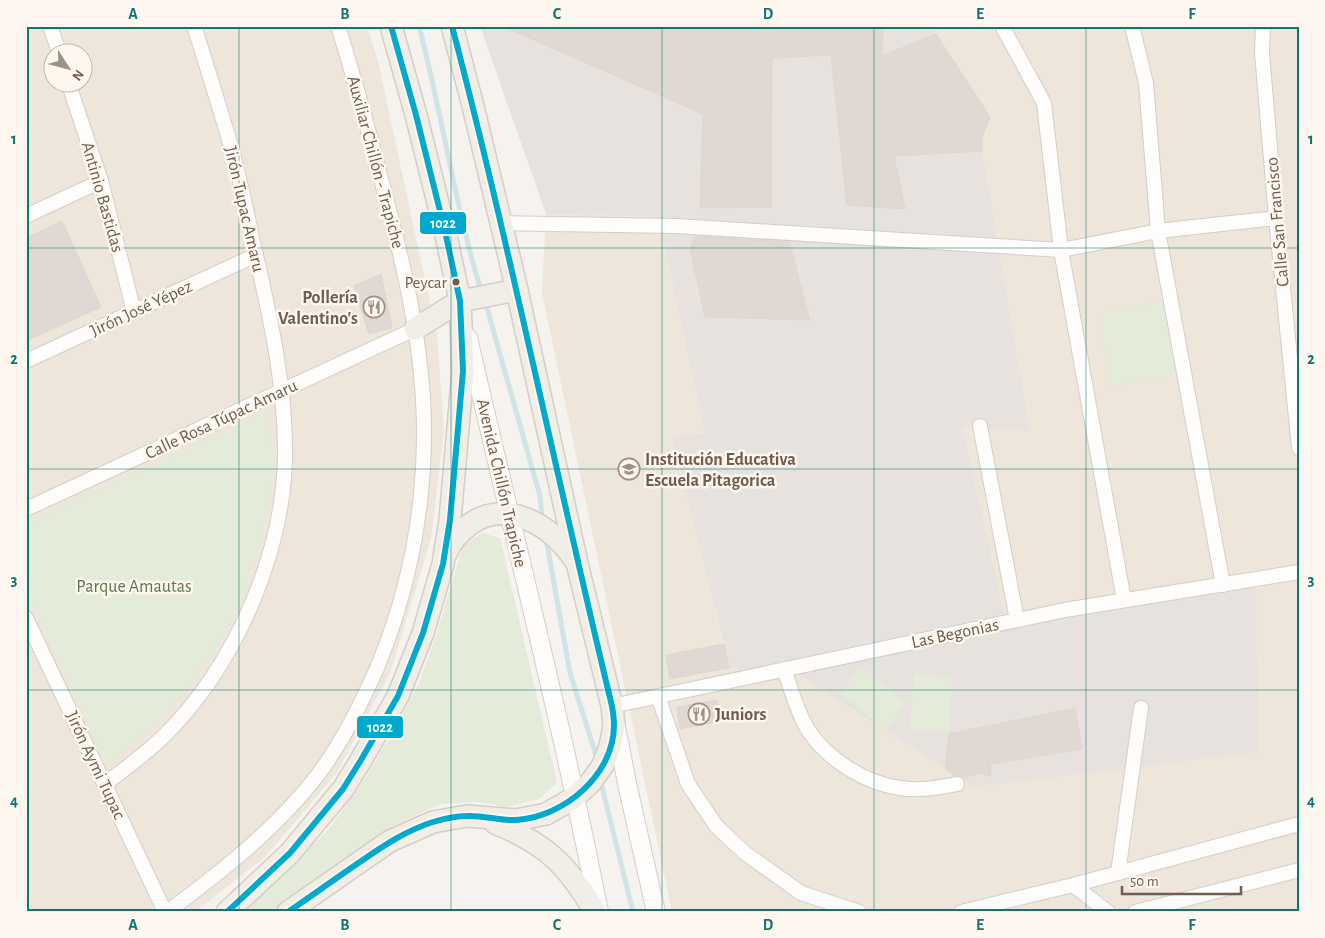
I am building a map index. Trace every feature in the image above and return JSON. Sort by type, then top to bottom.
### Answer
[{"type":"main road","name":"Avenida Chillón Trapiche","points":[[390,26],[416,115],[445,231],[460,301]]},
{"type":"main road","points":[[288,912],[390,841],[412,830],[434,822],[467,816],[516,820],[546,814],[576,796],[591,782],[603,765],[610,746],[614,726],[612,706],[577,563],[517,290],[452,26]]},
{"type":"main road","points":[[415,329],[460,301],[517,290]]},
{"type":"main road","points":[[443,564],[450,520],[463,371],[460,301]]},
{"type":"main road","points":[[227,912],[290,853],[342,789],[362,760],[398,696],[428,616],[449,547],[460,532],[474,522],[490,515],[508,514],[525,518],[541,525],[556,536],[568,548],[577,563]]},
{"type":"main road","points":[[483,818],[517,832],[550,853],[580,888],[594,912]]},
{"type":"street","points":[[50,26],[56,42]]},
{"type":"street","name":"Jirón Tupac Amaru","points":[[105,784],[136,761],[167,733],[198,697],[226,655],[252,606],[268,558],[282,503],[285,456],[281,391],[268,310],[231,147],[194,26]]},
{"type":"street","name":"Auxiliar Chillón - Trapiche","points":[[166,912],[229,865],[253,844],[317,776],[341,741],[360,706],[389,638],[403,595],[420,508],[424,429],[421,377],[415,329],[396,234],[365,116],[338,26]]},
{"type":"street","points":[[1002,26],[1044,103],[1062,250],[1124,600]]},
{"type":"street","points":[[1132,26],[1146,83],[1158,231],[1223,584]]},
{"type":"street","name":"Calle San Francisco","points":[[1263,26],[1262,53],[1276,218],[1299,448]]},
{"type":"street","name":"Antinio Bastidas","points":[[71,92],[101,182],[134,312]]},
{"type":"street","points":[[26,216],[101,182]]},
{"type":"street","points":[[500,222],[676,226],[1062,250],[1158,231],[1276,218]]},
{"type":"street","name":"Jirón José Yépez","points":[[26,362],[256,254]]},
{"type":"street","name":"Avenida Chillón Trapiche","points":[[460,301],[508,514],[556,707],[599,912]]},
{"type":"street","name":"Calle Rosa Túpac Amaru","points":[[26,510],[415,329]]},
{"type":"street","points":[[980,426],[1016,620]]},
{"type":"street","name":"Las Begonias","points":[[612,706],[1065,610],[1299,572]]},
{"type":"street","name":"Jirón Aymi Tupac","points":[[26,618],[166,912]]},
{"type":"street","points":[[784,669],[797,708],[808,729],[823,749],[845,766],[876,782],[901,788],[936,788],[957,784]]},
{"type":"street","points":[[658,696],[688,784],[717,827],[745,853],[801,893],[859,912]]},
{"type":"street","points":[[612,706],[656,912]]},
{"type":"street","points":[[1118,873],[1141,708]]},
{"type":"street","points":[[961,912],[1073,885],[1299,824]]},
{"type":"street","points":[[1135,912],[1157,909],[1299,870]]},
{"type":"street","points":[[1073,885],[1108,912]]},
{"type":"shaded area","points":[[26,26],[367,26],[378,61],[437,336],[444,431],[431,539],[390,673],[336,774],[265,857],[195,912],[26,912]]},
{"type":"shaded area","points":[[480,26],[931,26],[990,117],[982,137],[982,151],[1030,431],[962,426],[1004,613],[1256,572],[1258,752],[971,786],[798,674],[729,668],[673,437],[705,433],[658,217],[546,214]]},
{"type":"shaded area","points":[[931,26],[1299,26],[1299,912],[672,912],[542,293],[546,214],[658,217],[705,433],[674,437],[729,668],[798,674],[971,786],[1255,572],[1004,614],[962,426],[1030,430],[982,151],[982,137],[990,117]]},
{"type":"green space","points":[[1173,300],[1185,373],[1110,386],[1098,313]]},
{"type":"green space","name":"Parque Amautas","points":[[267,411],[273,458],[271,483],[256,558],[236,611],[208,660],[191,683],[157,721],[107,764],[26,593],[26,524]]},
{"type":"green space","points":[[482,533],[500,538],[557,783],[539,799],[507,807],[477,802],[440,804],[393,826],[273,912],[240,912],[257,899],[328,830],[361,784],[394,730],[419,683],[436,636],[463,545]]},
{"type":"green space","points":[[861,667],[906,702],[886,729],[840,694]]},
{"type":"green space","points":[[914,674],[952,677],[949,732],[910,730]]},
{"type":"building","points":[[502,26],[883,26],[882,56],[936,34],[990,117],[982,137],[982,151],[894,156],[905,209],[847,205],[831,55],[772,58],[771,207],[700,208],[703,114]]},
{"type":"building","points":[[62,221],[101,307],[26,341],[26,238]]},
{"type":"building","points":[[695,236],[789,242],[810,320],[705,317],[690,249]]},
{"type":"building","name":"Pollería Valentino's","points":[[381,274],[392,328],[369,334],[354,286]]},
{"type":"building","points":[[724,644],[729,668],[670,679],[666,655]]},
{"type":"building","name":"Juniors","points":[[717,700],[721,721],[680,729],[677,707]]},
{"type":"building","points":[[1075,708],[1082,749],[990,764],[991,776],[979,773],[964,778],[954,776],[945,768],[949,734]]},
{"type":"waterway","points":[[419,26],[456,193],[481,291]]},
{"type":"waterway","points":[[485,301],[540,496],[542,515]]},
{"type":"waterway","points":[[547,544],[570,673],[596,755]]},
{"type":"waterway","points":[[602,787],[633,912]]},
{"type":"transit line","name":"1022","points":[[227,912],[290,853],[343,789],[398,696],[423,633],[443,564],[450,520],[463,371],[460,301],[445,231],[416,115],[391,26]]},
{"type":"transit line","name":"1022","points":[[288,912],[382,847],[422,826],[441,820],[473,816],[516,820],[552,811],[568,802],[596,776],[605,761],[612,743],[614,725],[612,706],[514,280],[452,26]]},
{"type":"place","name":"Peycar","points":[[456,282]]},
{"type":"place","name":"Pollería Valentino's","points":[[374,307]]},
{"type":"place","name":"Institución Educativa Escuela Pitagorica","points":[[629,469]]},
{"type":"place","name":"Juniors","points":[[699,714]]}]
